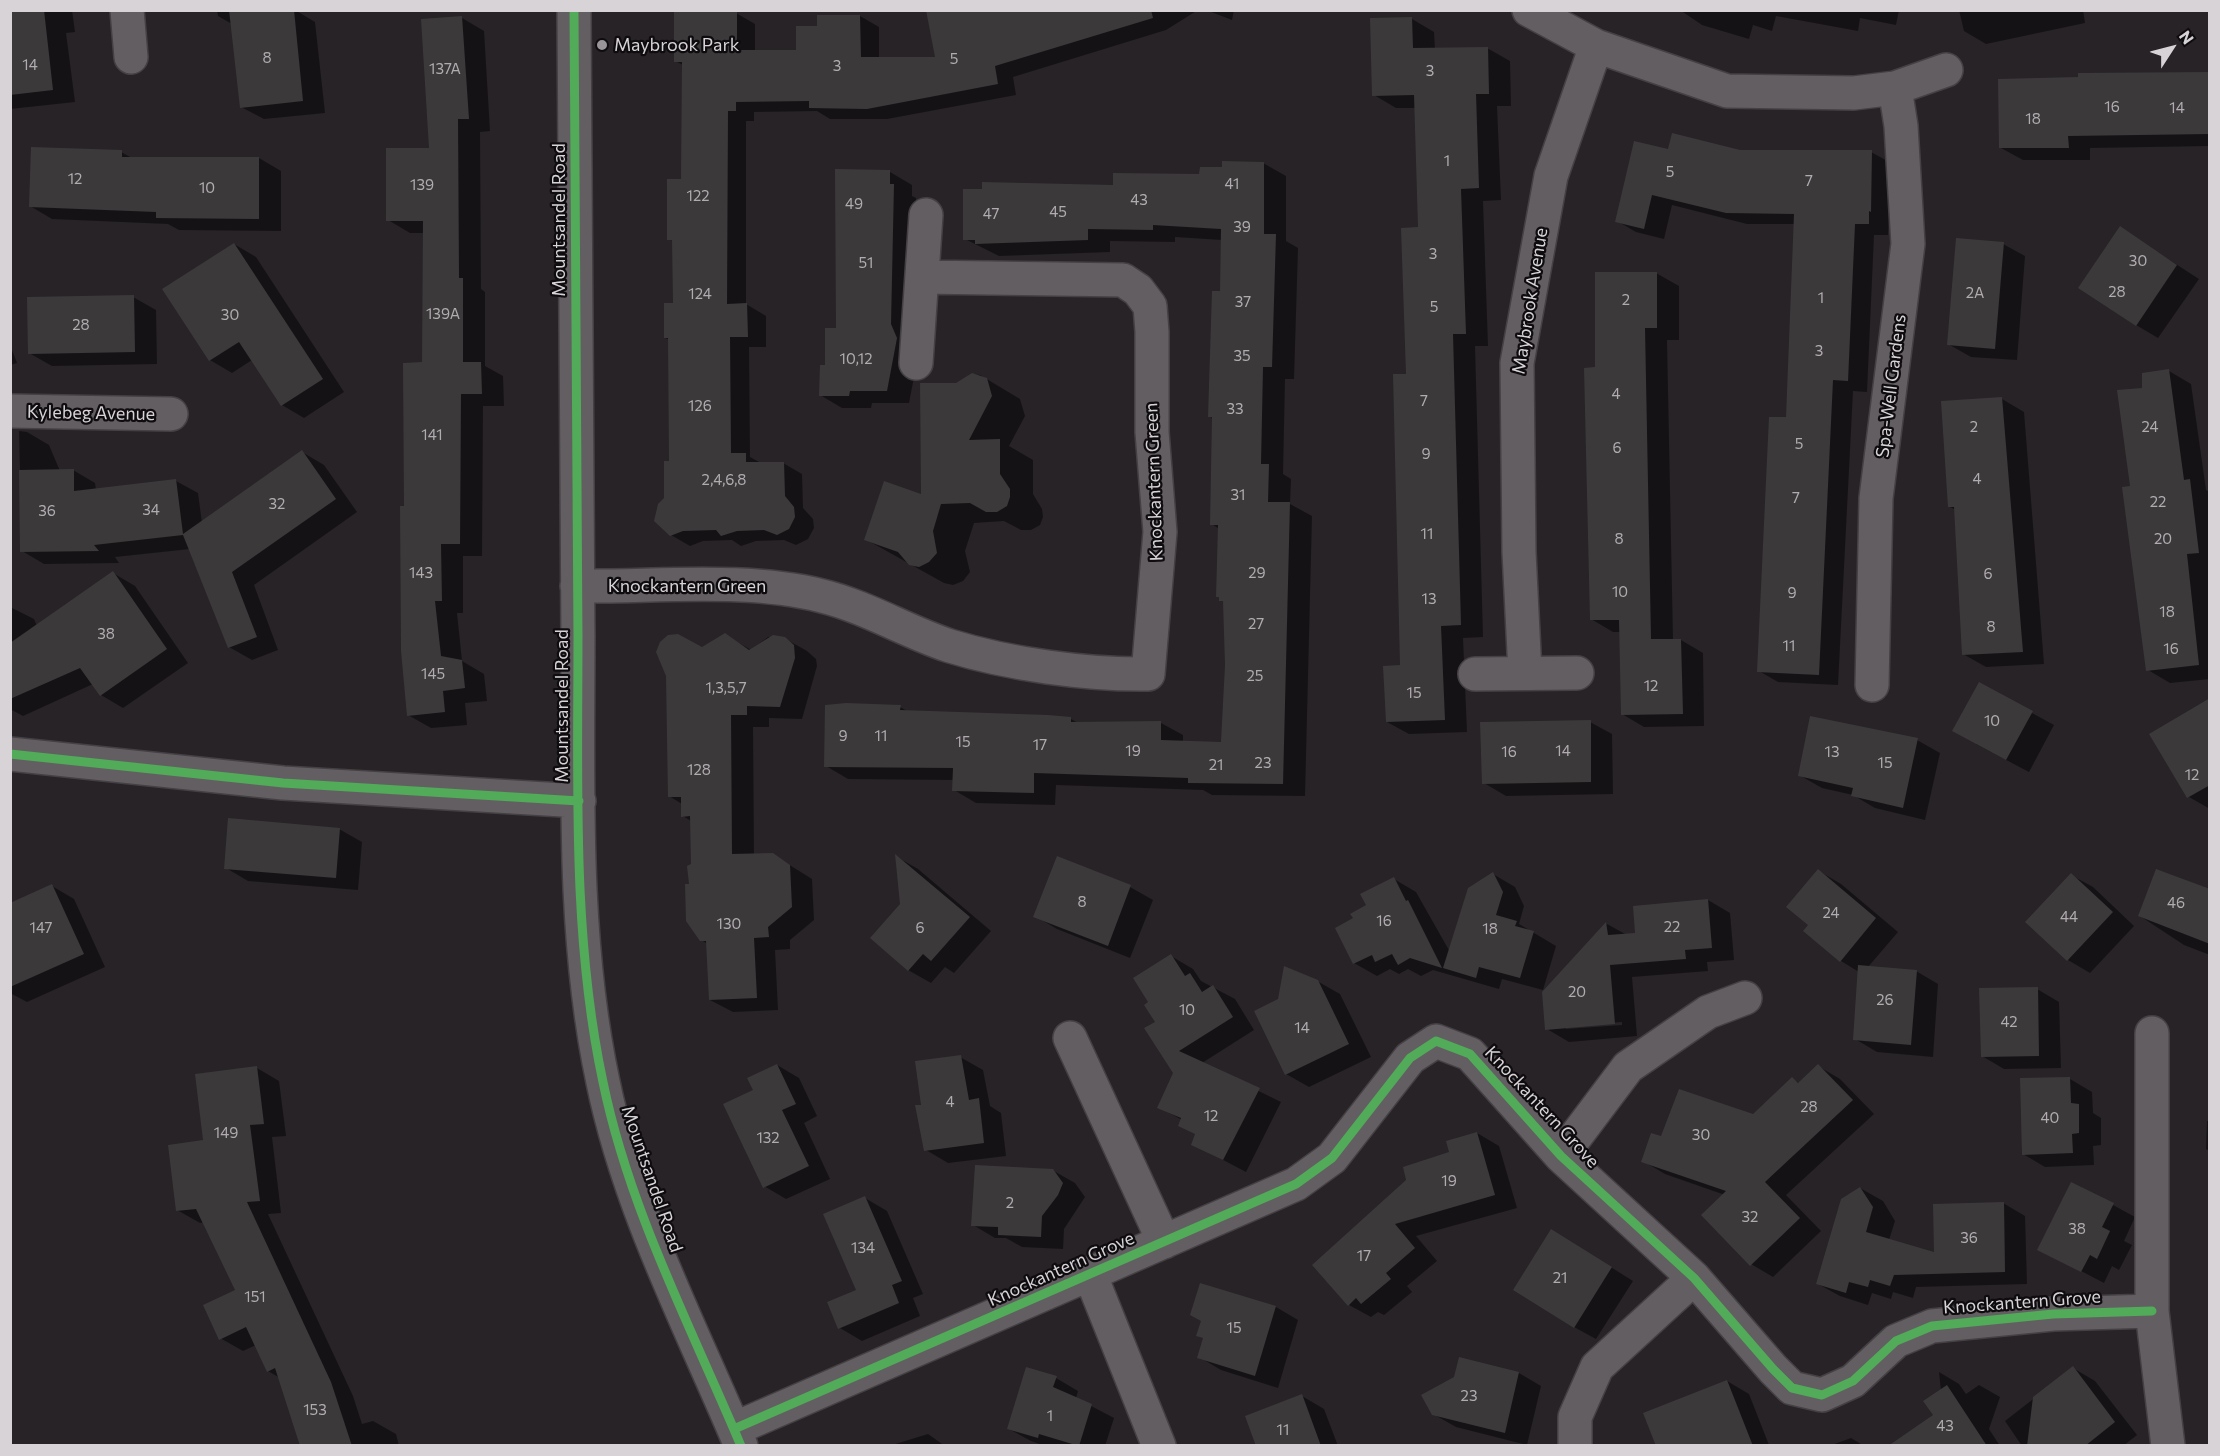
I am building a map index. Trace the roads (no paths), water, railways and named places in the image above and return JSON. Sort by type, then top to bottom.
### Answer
[{"type":"street","points":[[127,10],[131,57]]},
{"type":"street","name":"Mountsandel Road","points":[[574,10],[579,801],[588,1000],[603,1084],[621,1149],[646,1224],[738,1437]]},
{"type":"street","points":[[1529,10],[1596,46],[1727,91],[1854,93],[1894,88],[1946,70]]},
{"type":"street","name":"Maybrook Avenue","points":[[1524,674],[1519,552],[1517,363],[1551,176],[1596,46]]},
{"type":"street","name":"Spa-Well Gardens","points":[[1872,686],[1876,498],[1908,244],[1901,126],[1894,88]]},
{"type":"street","points":[[916,363],[926,215]]},
{"type":"street","name":"Knockantern Green","points":[[577,586],[779,586],[825,597],[948,645],[997,658],[1117,674],[1148,674],[1160,532],[1152,432],[1150,306],[1138,290],[1123,280],[922,276]]},
{"type":"street","name":"Kylebeg Avenue","points":[[10,411],[171,414]]},
{"type":"street","points":[[1475,674],[1577,672]]},
{"type":"street","points":[[10,754],[154,771],[297,784],[579,801]]},
{"type":"street","name":"Knockantern Grove","points":[[1561,1156],[1628,1066],[1708,1012],[1745,998]]},
{"type":"street","points":[[2152,1033],[2152,1311],[2168,1446]]},
{"type":"street","name":"Knockantern Grove","points":[[1070,1038],[1164,1242]]},
{"type":"street","name":"Knockantern Grove","points":[[738,1437],[1090,1274],[1296,1184],[1332,1158],[1410,1058],[1436,1041],[1470,1054],[1561,1156],[1694,1278],[1792,1388],[1822,1395],[1853,1381],[1896,1341],[1932,1326],[2053,1314],[2152,1311]]},
{"type":"street","name":"Knockantern Grove","points":[[1090,1274],[1159,1446]]},
{"type":"street","points":[[1575,1446],[1575,1418],[1597,1367],[1694,1278]]},
{"type":"place","name":"Maybrook Park","points":[[602,45]]}]
